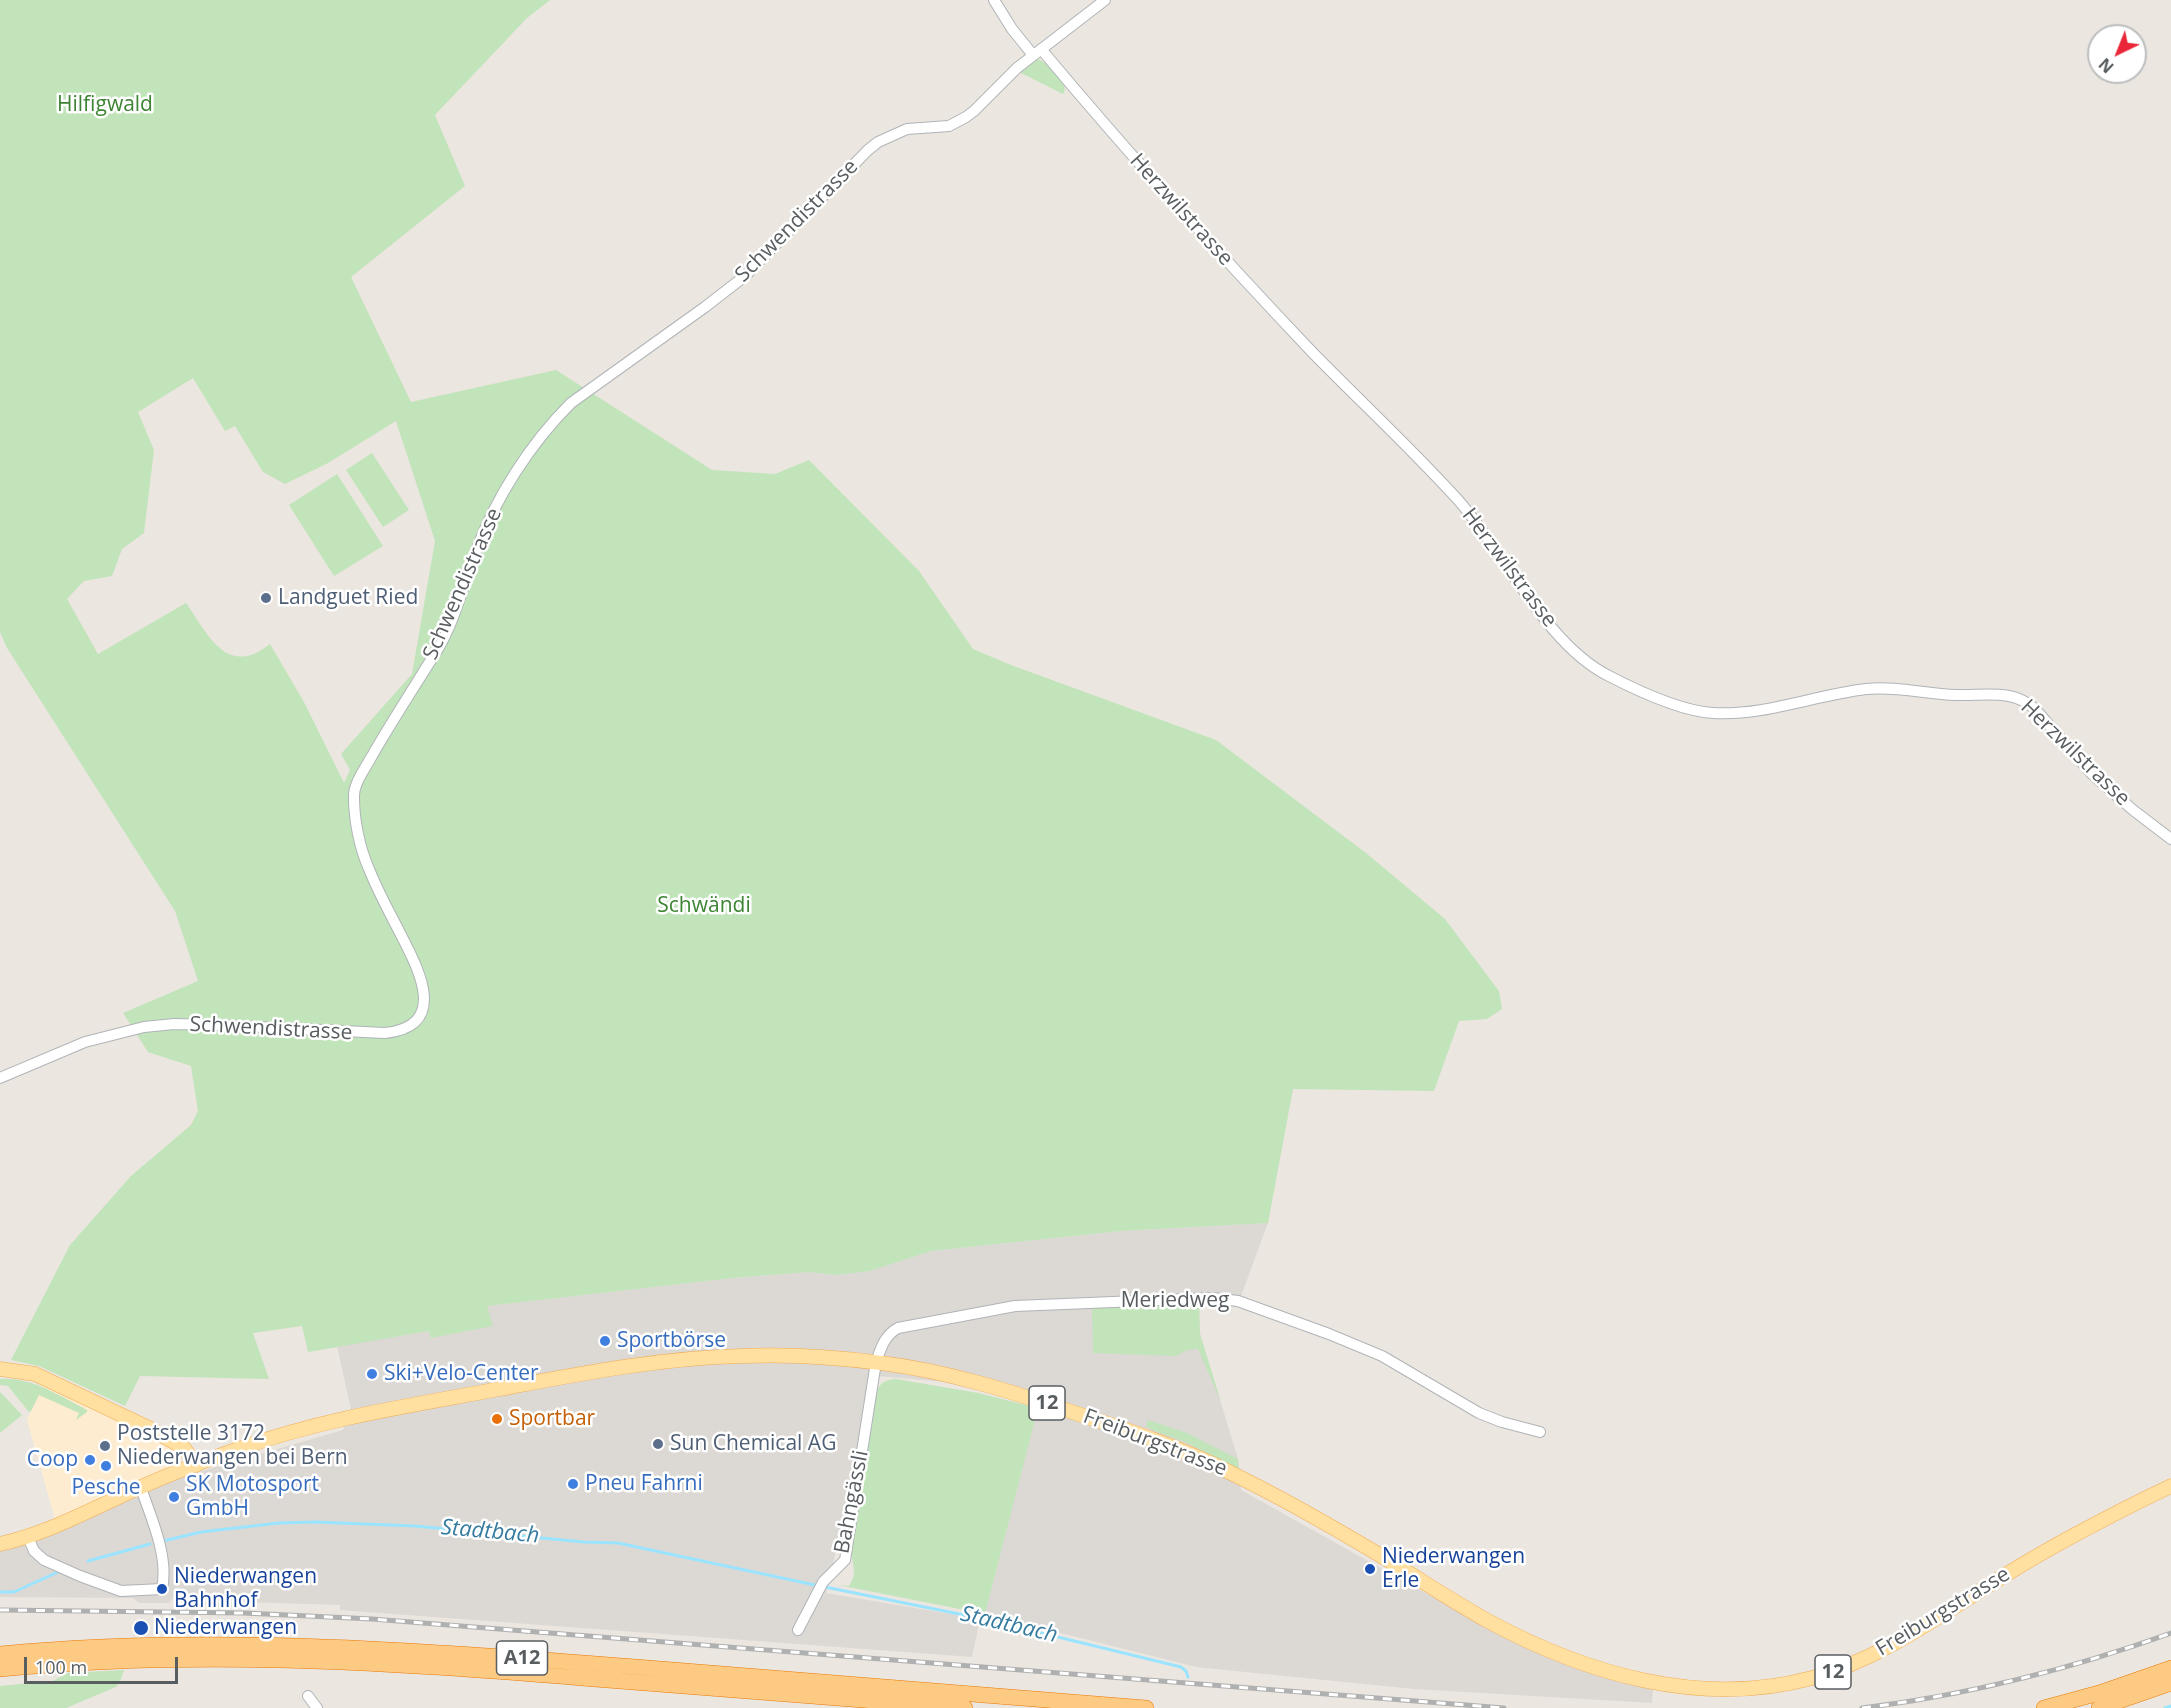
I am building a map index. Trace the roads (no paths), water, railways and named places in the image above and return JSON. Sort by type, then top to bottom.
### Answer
[{"type":"highway","name":"A12","points":[[0,1654],[166,1644],[334,1646],[497,1656],[1146,1708]]},
{"type":"highway","name":"A12","points":[[0,1669],[83,1662],[167,1659],[332,1661],[475,1669],[965,1708]]},
{"type":"highway","points":[[2044,1708],[2099,1693],[2171,1668]]},
{"type":"highway","points":[[2098,1708],[2171,1683]]},
{"type":"main road","name":"Freiburgstrasse","points":[[0,1544],[57,1526],[196,1465],[278,1435],[334,1420],[615,1368],[682,1360],[793,1356],[876,1362],[926,1370],[1005,1390],[1120,1426],[1178,1448],[1295,1506],[1476,1614],[1535,1645],[1604,1671],[1649,1683],[1685,1688],[1729,1689],[1768,1687],[1808,1680],[1852,1664],[1899,1641],[2060,1543],[2171,1486]]},
{"type":"main road","points":[[0,1369],[35,1374],[153,1430],[184,1448],[196,1465]]},
{"type":"street","name":"Herzwilstrasse","points":[[994,0],[1012,29],[1037,52],[1242,277],[1460,502],[1546,619],[1569,646],[1594,668],[1677,704],[1709,712],[1746,712],[1881,688],[1948,695],[1998,694],[2018,697],[2036,710],[2092,774],[2171,839]]},
{"type":"street","name":"Schwendistrasse","points":[[0,1078],[85,1042],[144,1027],[174,1024],[386,1033],[406,1029],[414,1024],[424,1006],[423,984],[416,964],[368,868],[356,824],[355,790],[384,735],[443,640],[489,518],[521,466],[571,403],[745,276],[868,150],[895,133],[917,127],[949,126],[966,117],[1037,52],[1105,0]]},
{"type":"street","name":"Meriedweg","points":[[876,1362],[884,1340],[890,1332],[898,1328],[991,1310],[1039,1304],[1221,1299],[1238,1301],[1276,1314],[1371,1352],[1420,1377],[1479,1413],[1540,1432]]},
{"type":"street","name":"Bahngässli","points":[[798,1630],[823,1582],[845,1560],[876,1362]]},
{"type":"street","points":[[27,1537],[34,1551],[44,1560],[80,1576],[123,1591],[162,1589],[164,1572],[159,1545],[141,1488]]},
{"type":"street","points":[[308,1696],[317,1708]]},
{"type":"waterway","name":"Stadtbach","points":[[163,1541],[201,1532],[279,1523],[415,1526],[584,1542],[618,1543],[815,1585]]},
{"type":"waterway","points":[[88,1561],[150,1544]]},
{"type":"waterway","points":[[0,1592],[14,1592],[58,1572]]},
{"type":"waterway","name":"Stadtbach","points":[[825,1587],[984,1619],[1181,1667],[1186,1671],[1188,1677]]},
{"type":"waterway","name":"Stadtbach","points":[[2165,1708],[2171,1706]]},
{"type":"railway","points":[[0,1610],[244,1613],[372,1619],[1504,1708]]},
{"type":"railway","points":[[1862,1708],[1941,1696],[2018,1679],[2095,1658],[2171,1633]]},
{"type":"place","name":"Landguet Ried","points":[[266,598]]},
{"type":"place","name":"Sportbörse","points":[[605,1341]]},
{"type":"place","name":"Ski+Velo-Center","points":[[372,1374]]},
{"type":"place","name":"Sportbar","points":[[497,1419]]},
{"type":"place","name":"Sun Chemical AG","points":[[658,1444]]},
{"type":"place","name":"Poststelle 3172 Niederwangen bei Bern","points":[[105,1446]]},
{"type":"place","name":"Coop","points":[[90,1460]]},
{"type":"place","name":"Pesche","points":[[106,1466]]},
{"type":"place","name":"Pneu Fahrni","points":[[573,1484]]},
{"type":"place","name":"SK Motosport GmbH","points":[[174,1497]]},
{"type":"place","name":"Niederwangen Erle","points":[[1370,1569]]},
{"type":"place","name":"Niederwangen Bahnhof","points":[[162,1589]]},
{"type":"place","name":"Niederwangen","points":[[141,1628]]},
{"type":"park label","name":"Hilfigwald","points":[[105,105]]},
{"type":"park label","name":"Schwändi","points":[[704,906]]}]
